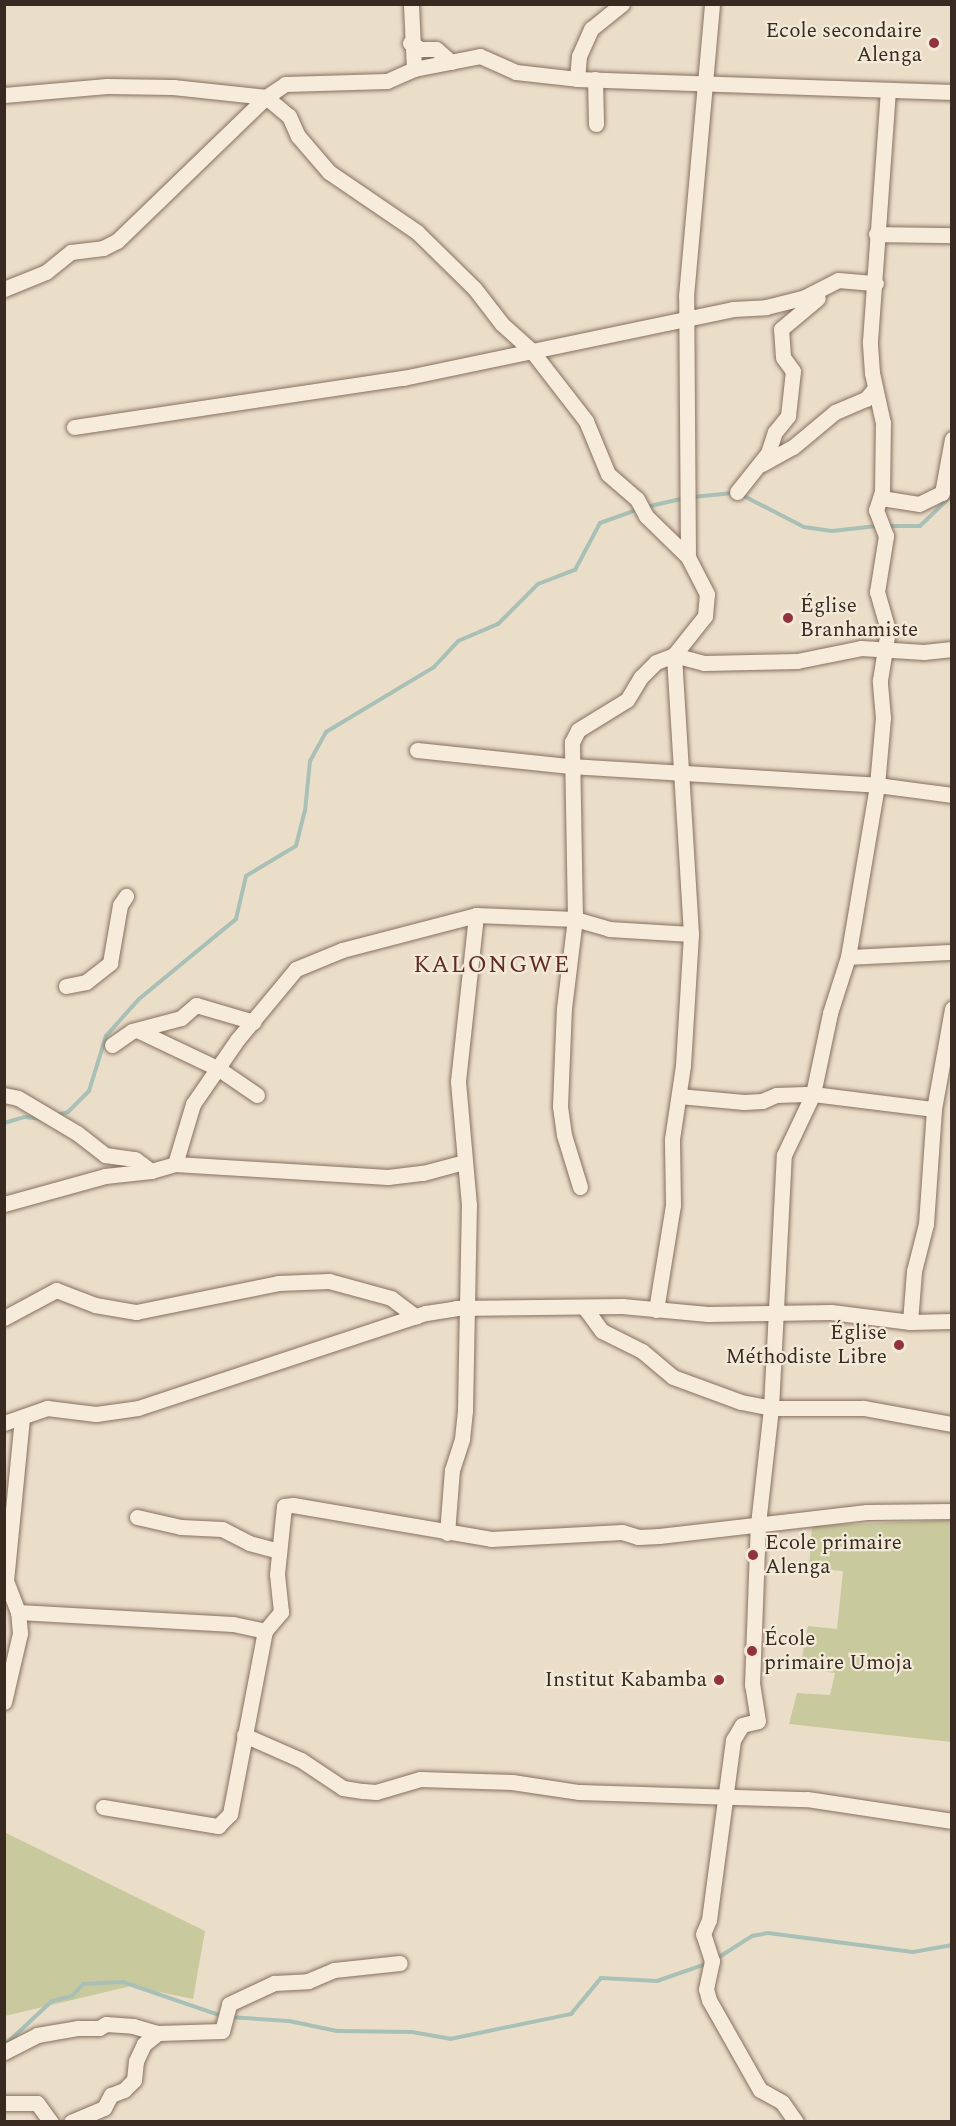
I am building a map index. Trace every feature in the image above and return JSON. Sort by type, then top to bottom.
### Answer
[{"type":"street","points":[[411,4],[410,43],[414,69]]},
{"type":"street","points":[[577,79],[579,56],[591,30],[622,4]]},
{"type":"street","points":[[688,557],[690,512],[685,450],[687,259],[711,4]]},
{"type":"street","points":[[410,43],[421,49],[436,49],[451,62]]},
{"type":"street","points":[[4,289],[46,272],[71,252],[103,248],[117,241],[266,98],[285,84],[387,81],[414,69],[480,56],[516,72],[577,79],[951,92]]},
{"type":"street","points":[[596,79],[596,124]]},
{"type":"street","points":[[4,95],[107,86],[173,87],[266,98],[289,116],[298,136],[329,171],[417,232],[531,351],[586,421],[608,474],[637,499],[646,516],[688,557],[707,594],[705,616],[674,655],[656,662],[617,710],[578,730],[570,766],[574,919],[564,1008],[560,1106],[564,1135],[580,1187]]},
{"type":"street","points":[[796,2121],[782,2102],[760,2090],[706,1989],[712,1961],[703,1934],[709,1920],[714,1859],[727,1798],[726,1771],[733,1740],[742,1725],[758,1721],[752,1685],[758,1524],[771,1408],[784,1155],[813,1094],[830,1013],[848,957],[877,785],[883,649],[888,630],[878,588],[885,531],[876,510],[881,498],[883,423],[875,388],[870,341],[876,283],[876,234],[888,91]]},
{"type":"street","points":[[876,234],[951,236]]},
{"type":"street","points":[[736,492],[768,453],[775,432],[788,416],[794,371],[783,357],[781,329],[838,280]]},
{"type":"street","points":[[74,427],[326,391],[626,334],[687,318],[803,298],[838,280],[876,283]]},
{"type":"street","points":[[754,468],[793,447],[835,412],[867,399],[875,388]]},
{"type":"street","points":[[881,498],[919,504],[942,493],[951,439]]},
{"type":"street","points":[[674,655],[704,663],[796,661],[861,648],[924,652],[951,649]]},
{"type":"street","points":[[656,1310],[673,1205],[670,1173],[680,1096],[691,934],[683,773],[674,655]]},
{"type":"street","points":[[417,750],[570,766],[877,785],[951,795]]},
{"type":"street","points":[[66,986],[87,982],[110,963],[120,905],[126,896]]},
{"type":"street","points":[[175,1164],[193,1104],[296,969],[426,925],[476,915],[574,919],[609,929],[691,934]]},
{"type":"street","points":[[447,1533],[452,1470],[463,1431],[469,1205],[464,1162],[460,1041],[476,915]]},
{"type":"street","points":[[848,957],[951,952]]},
{"type":"street","points":[[112,1045],[137,1030],[182,1018],[196,1005],[254,1022]]},
{"type":"street","points":[[910,1322],[914,1271],[923,1246],[934,1108],[951,1009]]},
{"type":"street","points":[[137,1030],[219,1068],[257,1095]]},
{"type":"street","points":[[680,1096],[744,1102],[783,1094],[813,1094],[934,1108]]},
{"type":"street","points":[[4,1095],[18,1098],[77,1133],[105,1155],[135,1159],[152,1171]]},
{"type":"street","points":[[4,1204],[105,1176],[152,1171],[175,1164],[388,1177],[423,1173],[464,1162]]},
{"type":"street","points":[[4,1318],[56,1290],[95,1305],[136,1312],[278,1283],[329,1281],[391,1298],[416,1317]]},
{"type":"street","points":[[4,1423],[47,1408],[96,1414],[148,1406],[416,1317],[465,1307],[622,1306],[708,1314],[831,1312],[910,1322],[951,1321]]},
{"type":"street","points":[[585,1308],[602,1331],[642,1351],[673,1377],[741,1402],[771,1408],[855,1407],[951,1424]]},
{"type":"street","points":[[4,1702],[20,1633],[18,1612],[5,1581],[22,1417]]},
{"type":"street","points":[[103,1807],[218,1826],[230,1814],[265,1632],[281,1612],[279,1551],[281,1514],[284,1506],[292,1505],[491,1539],[622,1532],[638,1537],[867,1512],[951,1512]]},
{"type":"street","points":[[137,1517],[181,1527],[222,1529],[249,1544],[279,1551]]},
{"type":"street","points":[[18,1612],[233,1624],[265,1632]]},
{"type":"street","points":[[244,1735],[301,1760],[343,1788],[363,1791],[376,1792],[396,1784],[429,1779],[512,1782],[579,1792],[807,1799],[951,1821]]},
{"type":"street","points":[[4,2052],[37,2035],[78,2028],[99,2028],[106,2024],[133,2026],[158,2033],[222,2031],[229,2004],[274,1983],[308,1981],[334,1970],[400,1963]]},
{"type":"street","points":[[71,2121],[104,2108],[111,2095],[129,2085],[144,2044],[158,2033]]},
{"type":"street","points":[[4,2103],[37,2103],[51,2121]]},
{"type":"green space","points":[[951,1520],[951,1742],[789,1724],[797,1693],[830,1695],[835,1673],[800,1668],[808,1626],[837,1629],[843,1571],[809,1568],[812,1526]]},
{"type":"green space","points":[[4,1832],[205,1931],[193,1999],[131,1986],[5,2016]]},
{"type":"waterway","points":[[693,497],[733,493]]},
{"type":"waterway","points":[[740,494],[804,527],[832,531],[877,526]]},
{"type":"waterway","points":[[887,526],[920,526],[952,495]]},
{"type":"waterway","points":[[646,507],[685,498]]},
{"type":"waterway","points":[[57,1115],[68,1112],[89,1091],[106,1036],[139,999],[236,919],[246,876],[296,846],[305,811],[310,761],[326,732],[434,667],[458,641],[498,624],[538,584],[575,570],[600,523],[639,509]]},
{"type":"waterway","points":[[4,1123],[25,1117],[44,1119]]},
{"type":"waterway","points":[[716,1959],[752,1936],[768,1933],[913,1952],[952,1945]]},
{"type":"waterway","points":[[229,2017],[289,2021],[337,2031],[412,2032],[450,2039],[571,2014],[601,1978],[657,1981],[706,1964]]},
{"type":"waterway","points":[[8,2042],[52,2001],[72,1996],[83,1984],[123,1982],[222,2016]]},
{"type":"place","name":"Ecole secondaire Alenga","points":[[934,43]]},
{"type":"place","name":"Église Branhamiste","points":[[788,618]]},
{"type":"place","name":"Église Méthodiste Libre","points":[[899,1345]]},
{"type":"place","name":"Ecole primaire Alenga","points":[[753,1555]]},
{"type":"place","name":"École primaire Umoja","points":[[752,1651]]},
{"type":"place","name":"Institut Kabamba","points":[[719,1680]]},
{"type":"district","name":"KALONGWE","points":[[492,966]]}]
